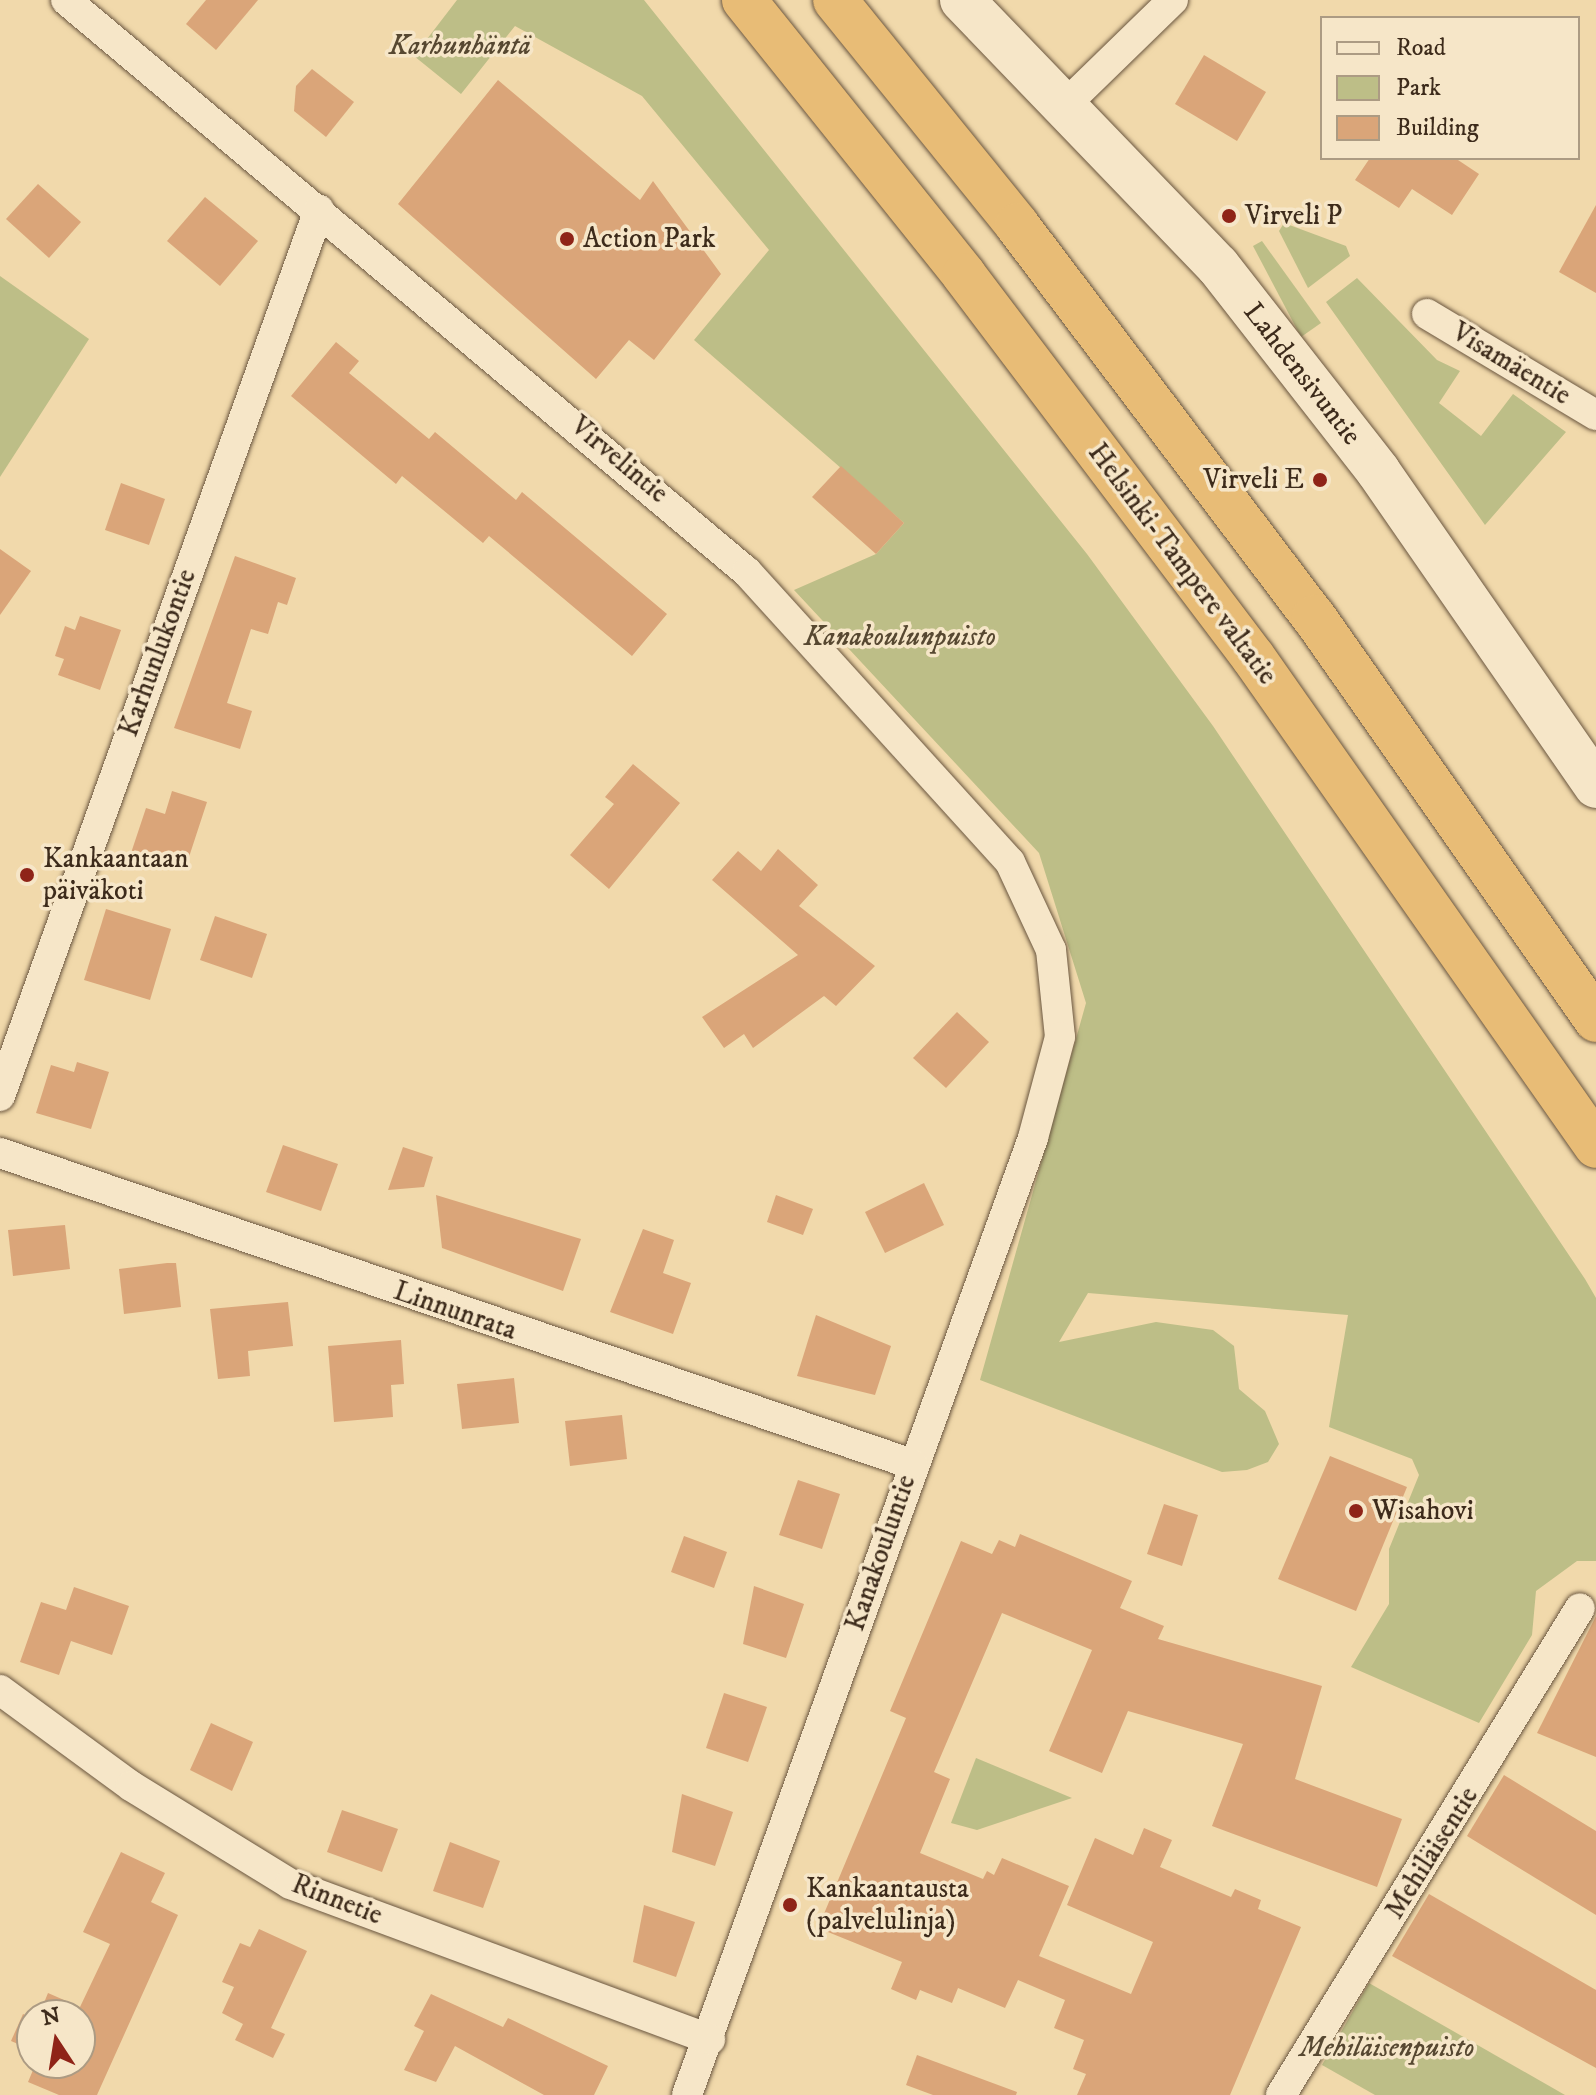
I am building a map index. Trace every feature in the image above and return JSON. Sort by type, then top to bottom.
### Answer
[{"type":"highway","name":"Helsinki-Tampere valtatie","points":[[744,0],[964,275],[1253,657],[1596,1146]]},
{"type":"highway","points":[[835,0],[1017,225],[1314,617],[1596,1020]]},
{"type":"main road","name":"Lahdensivuntie","points":[[962,0],[1218,266],[1378,471],[1596,786]]},
{"type":"street","name":"Virvelintie","points":[[66,0],[700,527],[943,781],[1010,862],[1035,905],[1061,1009]]},
{"type":"street","points":[[1064,106],[1173,0]]},
{"type":"street","name":"Karhunlukontie","points":[[0,1096],[319,210]]},
{"type":"street","name":"Visamäentie","points":[[1427,314],[1596,415]]},
{"type":"street","name":"Kanakouluntie","points":[[687,2095],[710,2039],[912,1464],[1033,1138],[1061,1009]]},
{"type":"street","name":"Linnunrata","points":[[0,1153],[912,1464]]},
{"type":"street","name":"Mehiläisentie","points":[[1281,2095],[1580,1608]]},
{"type":"street","name":"Rinnetie","points":[[0,1690],[131,1786],[290,1884],[710,2039]]},
{"type":"green space","points":[[457,0],[644,0],[1087,554],[1213,726],[1585,1279],[1596,1298],[1596,1561],[1577,1561],[1536,1591],[1532,1635],[1479,1723],[1351,1667],[1389,1604],[1389,1549],[1419,1475],[1412,1459],[1329,1427],[1348,1315],[1088,1293],[1059,1342],[1156,1322],[1213,1330],[1234,1346],[1239,1389],[1265,1411],[1279,1444],[1268,1462],[1247,1470],[1222,1472],[980,1380],[1086,1003],[1039,853],[794,590],[876,554],[904,523],[694,340],[769,250],[642,96],[515,26],[461,94],[414,56]]},
{"type":"green space","points":[[1284,223],[1346,246],[1350,256],[1308,288],[1279,231]]},
{"type":"green space","points":[[1262,241],[1321,323],[1301,337],[1253,246]]},
{"type":"green space","points":[[0,276],[89,339],[0,477]]},
{"type":"green space","points":[[1357,278],[1437,360],[1460,371],[1439,403],[1481,436],[1513,394],[1566,432],[1485,525],[1326,302]]},
{"type":"green space","points":[[976,1758],[1072,1798],[977,1830],[951,1823]]},
{"type":"green space","name":"Mehiläisenpuisto","points":[[1369,1983],[1565,2095],[1375,2095],[1322,2065]]},
{"type":"building","points":[[206,0],[258,0],[216,50],[186,24]]},
{"type":"building","points":[[1204,55],[1266,92],[1237,141],[1175,104]]},
{"type":"building","points":[[312,69],[354,102],[326,137],[294,111],[296,86]]},
{"type":"building","name":"Action Park","points":[[498,80],[640,200],[653,181],[721,274],[654,360],[629,340],[596,379],[398,204]]},
{"type":"building","points":[[1369,160],[1458,160],[1479,174],[1452,215],[1412,189],[1399,208],[1355,180]]},
{"type":"building","points":[[38,184],[81,222],[49,258],[6,219]]},
{"type":"building","points":[[205,197],[258,241],[220,286],[167,241]]},
{"type":"building","points":[[1596,205],[1596,293],[1559,272]]},
{"type":"building","points":[[336,342],[359,361],[349,373],[429,439],[435,432],[516,500],[522,492],[667,614],[632,656],[489,536],[483,543],[402,476],[396,484],[291,396]]},
{"type":"building","points":[[841,466],[904,523],[876,554],[812,497]]},
{"type":"building","points":[[121,483],[165,499],[149,545],[105,530]]},
{"type":"building","points":[[0,549],[31,571],[0,615]]},
{"type":"building","points":[[235,556],[296,578],[287,605],[278,602],[268,634],[251,629],[227,703],[252,711],[240,749],[174,728]]},
{"type":"building","points":[[80,616],[121,630],[100,690],[58,675],[64,659],[55,656],[65,626],[75,630]]},
{"type":"building","points":[[633,764],[680,803],[609,889],[570,855],[614,804],[605,797]]},
{"type":"building","points":[[172,791],[207,802],[188,860],[174,856],[169,869],[130,856],[146,808],[165,814]]},
{"type":"building","points":[[778,849],[818,885],[799,906],[875,966],[836,1006],[824,996],[753,1048],[744,1034],[724,1048],[702,1017],[798,955],[712,880],[738,851],[761,871]]},
{"type":"building","points":[[106,909],[171,929],[150,1000],[84,980]]},
{"type":"building","points":[[215,916],[267,934],[252,978],[200,960]]},
{"type":"building","points":[[957,1012],[989,1042],[946,1088],[913,1058]]},
{"type":"building","points":[[77,1062],[109,1072],[91,1129],[36,1113],[51,1065],[74,1072]]},
{"type":"building","points":[[283,1145],[338,1164],[321,1211],[266,1192]]},
{"type":"building","points":[[403,1147],[433,1157],[424,1187],[388,1190]]},
{"type":"building","points":[[924,1183],[944,1225],[885,1253],[865,1212]]},
{"type":"building","points":[[436,1195],[581,1239],[563,1291],[442,1248]]},
{"type":"building","points":[[776,1195],[813,1209],[803,1235],[767,1222]]},
{"type":"building","points":[[65,1225],[70,1269],[13,1276],[8,1230]]},
{"type":"building","points":[[643,1229],[674,1240],[663,1273],[691,1283],[673,1334],[610,1312]]},
{"type":"building","points":[[176,1263],[181,1307],[124,1314],[119,1269]]},
{"type":"building","points":[[288,1302],[293,1346],[248,1351],[250,1376],[218,1379],[210,1309]]},
{"type":"building","points":[[816,1315],[891,1346],[875,1395],[797,1376]]},
{"type":"building","points":[[401,1340],[404,1384],[391,1385],[393,1417],[334,1422],[328,1346]]},
{"type":"building","points":[[514,1378],[519,1423],[462,1429],[457,1384]]},
{"type":"building","points":[[622,1415],[627,1459],[570,1466],[565,1421]]},
{"type":"building","points":[[1330,1456],[1407,1487],[1356,1611],[1278,1579]]},
{"type":"building","points":[[798,1480],[840,1494],[822,1549],[779,1535]]},
{"type":"building","points":[[1164,1504],[1198,1515],[1182,1566],[1147,1554]]},
{"type":"building","points":[[1020,1534],[1132,1581],[1120,1608],[1164,1626],[1158,1639],[1322,1686],[1295,1779],[1402,1819],[1377,1887],[1212,1826],[1243,1744],[1128,1711],[1102,1773],[1049,1751],[1092,1650],[1002,1613],[934,1772],[950,1779],[920,1853],[983,1879],[987,1871],[994,1875],[1002,1858],[1069,1886],[1039,1956],[1131,1994],[1153,1942],[1067,1905],[1095,1838],[1133,1855],[1144,1828],[1172,1840],[1160,1867],[1231,1897],[1235,1889],[1261,1900],[1258,1909],[1301,1927],[1230,2095],[1077,2095],[1086,2074],[1073,2069],[1084,2040],[1054,2028],[1065,2000],[1018,1980],[1005,2008],[958,1988],[952,2003],[920,1990],[916,2000],[891,1989],[902,1962],[818,1928],[906,1718],[890,1711],[961,1541],[992,1554],[999,1540],[1015,1547]]},
{"type":"building","points":[[684,1536],[727,1552],[714,1588],[671,1572]]},
{"type":"building","points":[[754,1586],[804,1604],[786,1658],[743,1644]]},
{"type":"building","points":[[74,1587],[129,1606],[112,1655],[71,1641],[59,1675],[20,1662],[41,1602],[66,1610]]},
{"type":"building","points":[[1596,1616],[1596,1757],[1537,1733]]},
{"type":"building","points":[[724,1693],[767,1707],[748,1762],[706,1748]]},
{"type":"building","points":[[211,1723],[253,1742],[232,1791],[190,1770]]},
{"type":"building","points":[[1504,1775],[1596,1831],[1596,1915],[1467,1836]]},
{"type":"building","points":[[682,1794],[733,1812],[715,1866],[672,1852]]},
{"type":"building","points":[[342,1810],[398,1829],[382,1872],[327,1852]]},
{"type":"building","points":[[450,1842],[500,1861],[483,1908],[433,1891]]},
{"type":"building","points":[[121,1852],[165,1873],[151,1902],[178,1915],[97,2095],[59,2095],[28,2082],[29,2079],[96,2079],[96,1999],[84,1999],[110,1944],[83,1932]]},
{"type":"building","points":[[1429,1894],[1596,1990],[1596,2068],[1392,1956]]},
{"type":"building","points":[[644,1905],[695,1922],[676,1977],[633,1962]]},
{"type":"building","points":[[259,1929],[307,1951],[271,2028],[285,2034],[273,2058],[235,2040],[243,2024],[222,2013],[234,1987],[222,1982],[240,1943],[250,1947]]},
{"type":"building","points":[[48,1993],[62,1999],[46,1999]]},
{"type":"building","points":[[431,1994],[503,2027],[508,2018],[608,2066],[594,2095],[544,2095],[455,2046],[436,2082],[404,2070],[424,2031],[414,2026]]},
{"type":"building","points":[[917,2055],[1017,2092],[1016,2095],[933,2095],[906,2085]]},
{"type":"place","name":"Virveli P","points":[[1229,216]]},
{"type":"place","name":"Action Park","points":[[567,239]]},
{"type":"place","name":"Virveli E","points":[[1320,480]]},
{"type":"place","name":"Kankaantaan päiväkoti","points":[[27,875]]},
{"type":"place","name":"Wisahovi","points":[[1356,1511]]},
{"type":"place","name":"Kankaantausta (palvelulinja)","points":[[790,1905]]},
{"type":"park label","name":"Karhunhäntä","points":[[460,46]]},
{"type":"park label","name":"Kanakoulunpuisto","points":[[900,637]]}]
